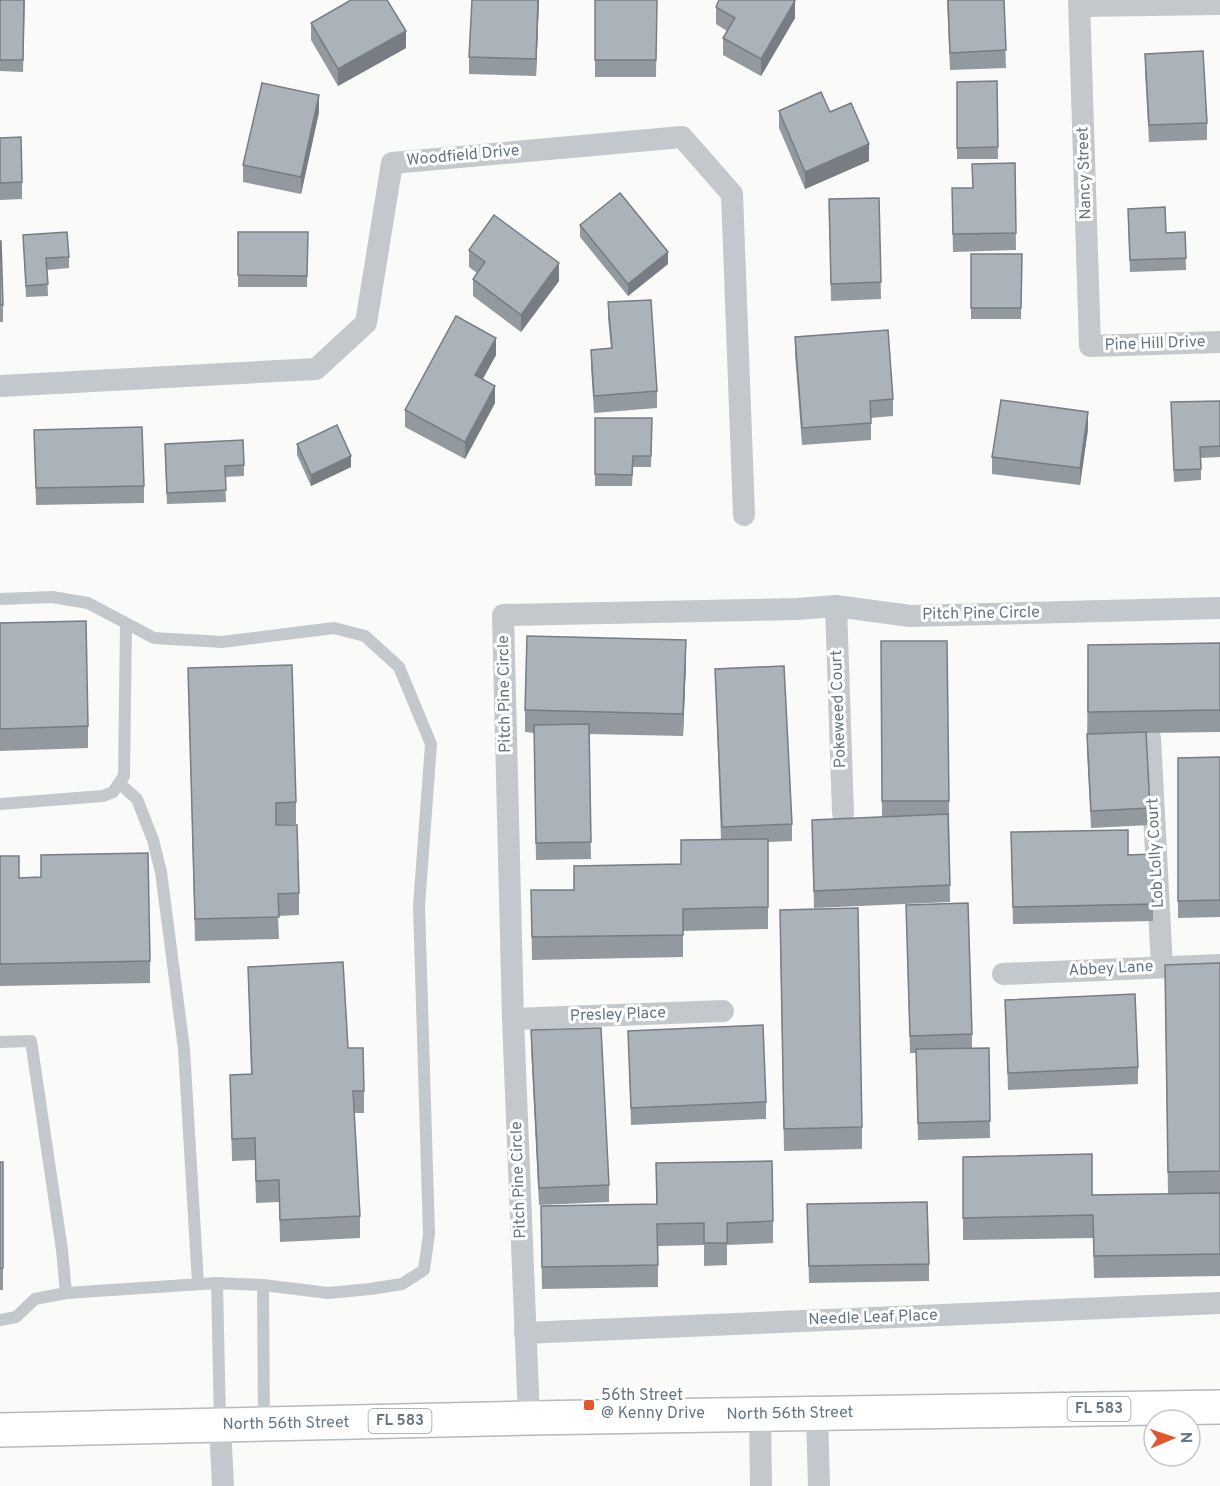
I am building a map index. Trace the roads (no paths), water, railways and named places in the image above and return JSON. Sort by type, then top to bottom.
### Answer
[{"type":"main road","name":"North 56th Street","points":[[0,1430],[529,1418],[1220,1407]]},
{"type":"street","points":[[1080,3],[1220,4]]},
{"type":"street","name":"Nancy Street","points":[[1080,3],[1090,346]]},
{"type":"street","name":"Woodfield Drive","points":[[0,386],[316,369],[366,323],[392,163],[682,137],[732,194],[744,515]]},
{"type":"street","name":"Pine Hill Drive","points":[[1090,346],[1220,342]]},
{"type":"street","name":"Pitch Pine Circle","points":[[529,1418],[513,1019],[503,615],[797,609],[836,606],[910,616],[1220,608]]},
{"type":"street","name":"Pokeweed Court","points":[[836,606],[843,813]]},
{"type":"street","name":"Lob Lolly Court","points":[[1150,738],[1162,967]]},
{"type":"street","name":"Abbey Lane","points":[[1003,974],[1220,965]]},
{"type":"street","name":"Presley Place","points":[[513,1019],[723,1011]]},
{"type":"street","name":"Needle Leaf Place","points":[[525,1333],[1220,1303]]},
{"type":"street","points":[[817,1413],[819,1486]]},
{"type":"street","points":[[760,1414],[761,1486]]},
{"type":"street","points":[[220,1426],[223,1486]]},
{"type":"lane","points":[[0,599],[52,597],[88,603],[154,638],[222,642],[334,628],[365,636],[399,667],[431,744],[419,906],[429,1234],[424,1270],[402,1284],[328,1293],[263,1285],[217,1283],[66,1293],[35,1299],[16,1317],[0,1320]]},
{"type":"lane","points":[[0,804],[103,796],[113,792],[124,776],[126,624]]},
{"type":"lane","points":[[119,783],[137,799],[153,840],[166,902],[184,1049],[198,1283]]},
{"type":"lane","points":[[0,1042],[31,1041],[62,1250],[66,1293]]},
{"type":"lane","points":[[217,1283],[220,1426]]},
{"type":"lane","points":[[263,1285],[264,1425]]},
{"type":"place","name":"56th Street @ Kenny Drive","points":[[589,1405]]}]
